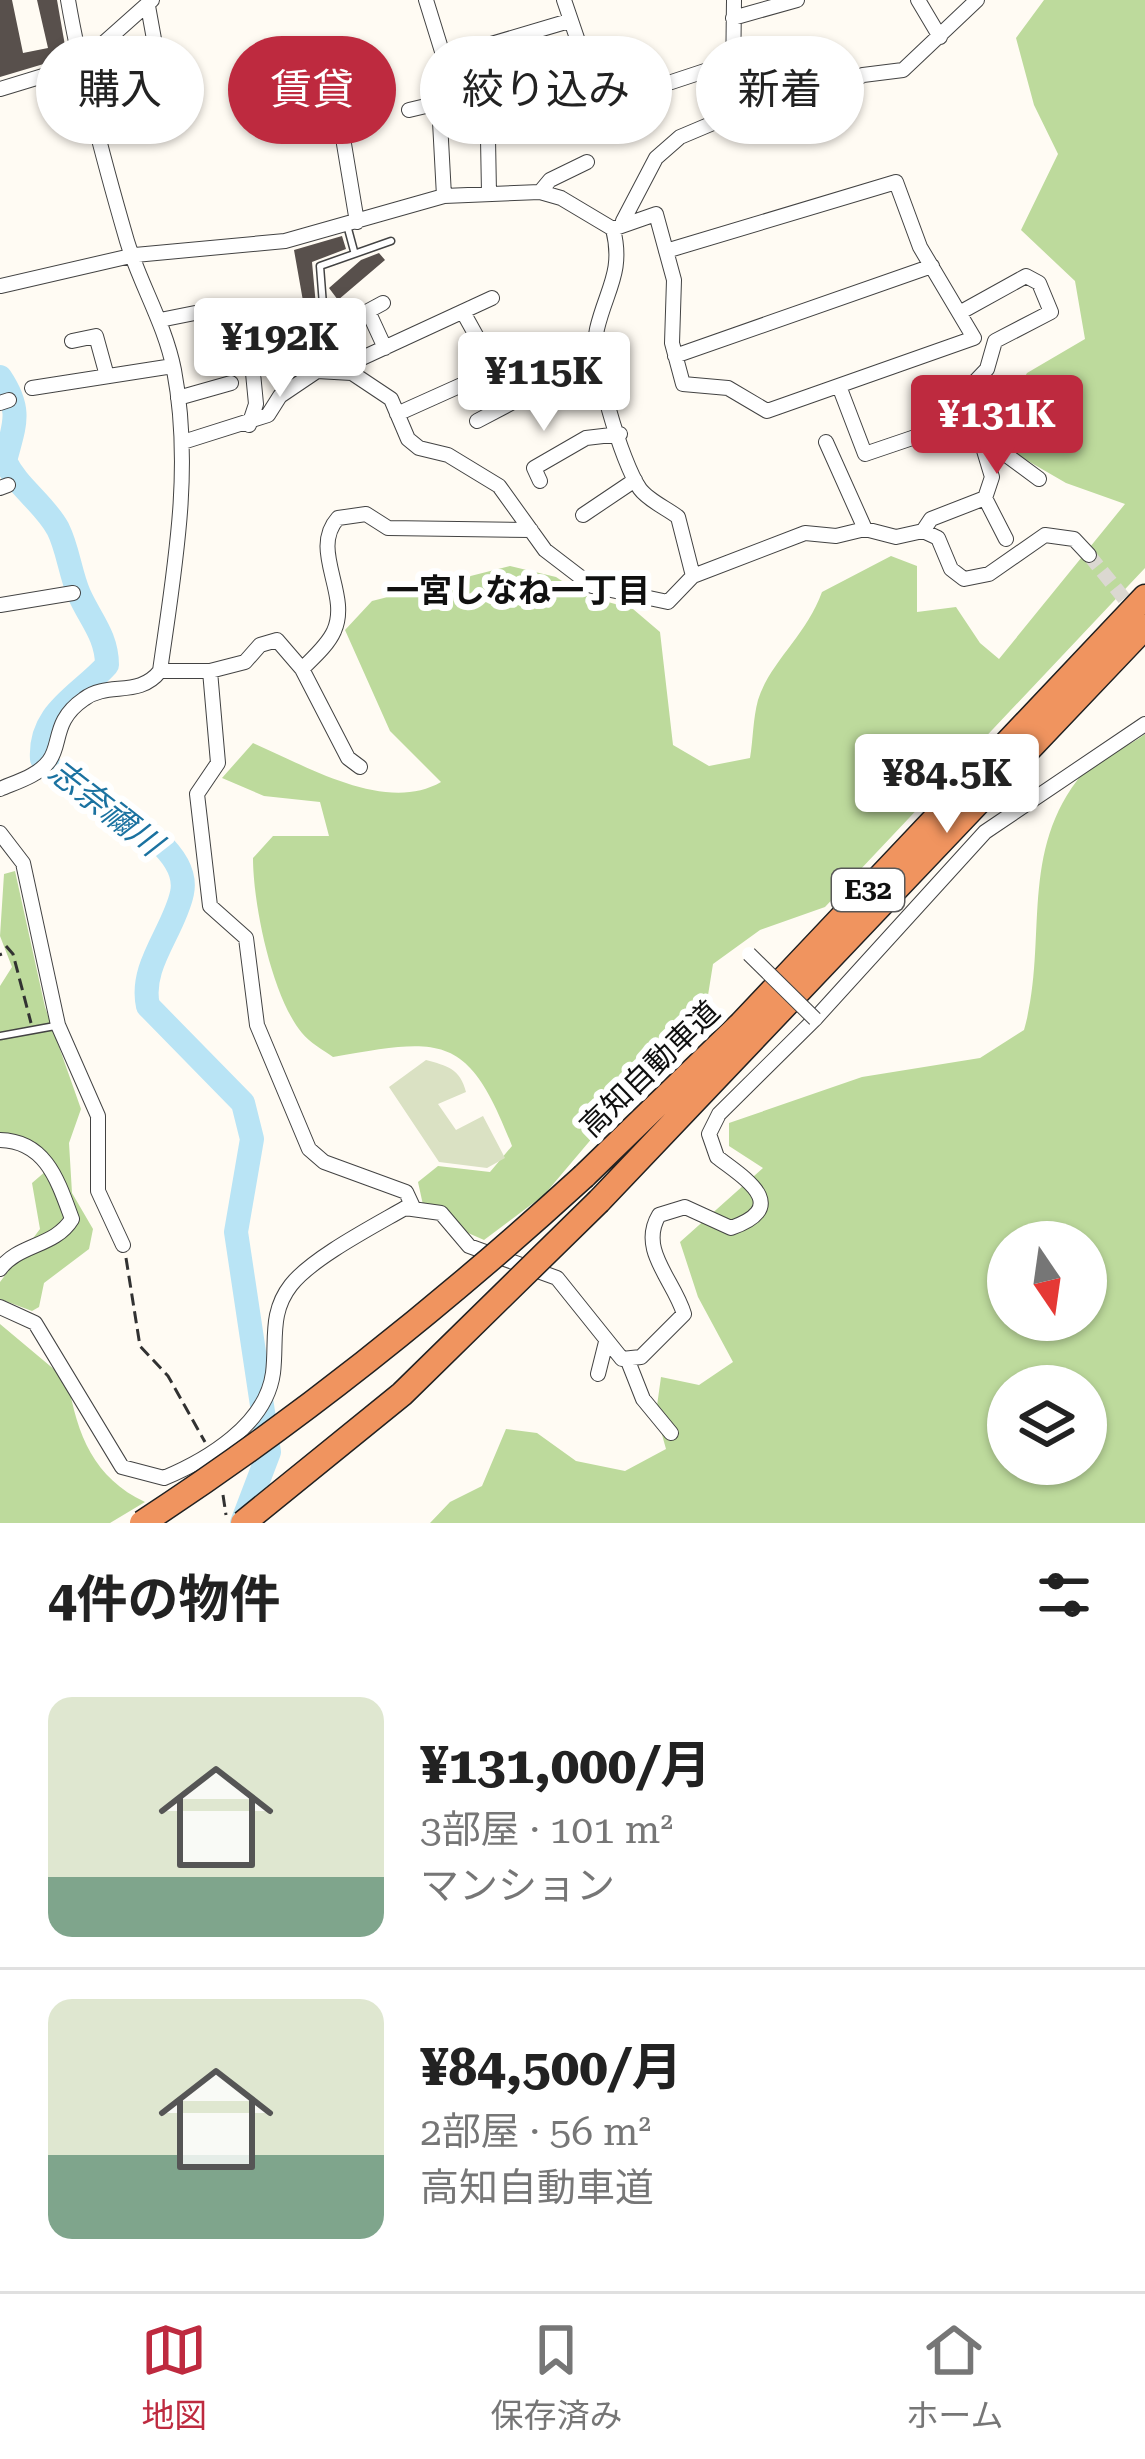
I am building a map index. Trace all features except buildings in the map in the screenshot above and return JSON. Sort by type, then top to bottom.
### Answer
[{"type":"highway","name":"高知自動車道","points":[[142,1523],[318,1402],[448,1297],[584,1176],[741,1024],[1145,597]]},
{"type":"highway","name":"高知自動車道","points":[[243,1523],[401,1394],[599,1201],[1145,627]]},
{"type":"street","points":[[68,0],[74,36]]},
{"type":"street","points":[[427,0],[438,36]]},
{"type":"street","points":[[564,0],[574,36]]},
{"type":"street","points":[[733,36],[734,0]]},
{"type":"street","points":[[733,18],[797,0]]},
{"type":"street","points":[[918,0],[940,37]]},
{"type":"street","points":[[864,74],[903,70],[977,0]]},
{"type":"street","points":[[112,36],[150,3]]},
{"type":"street","points":[[150,3],[155,36]]},
{"type":"street","points":[[520,36],[569,21]]},
{"type":"street","points":[[0,89],[36,78]]},
{"type":"street","points":[[409,110],[420,107]]},
{"type":"street","points":[[693,576],[678,517],[643,494],[624,459],[620,434],[601,394],[604,374],[595,333],[616,268],[618,225],[656,158],[696,130]]},
{"type":"street","points":[[0,790],[40,770],[53,757],[58,728],[83,699],[143,686],[160,671],[180,528],[183,442],[173,366],[102,144]]},
{"type":"street","points":[[341,144],[352,224]]},
{"type":"street","points":[[441,144],[444,196]]},
{"type":"street","points":[[488,144],[489,193]]},
{"type":"street","points":[[539,192],[550,180],[587,162]]},
{"type":"street","points":[[1,286],[135,255],[285,241],[444,196],[539,192],[618,225],[656,214],[666,251],[674,280],[670,318],[683,384],[728,388],[766,411],[974,338],[932,266],[896,182],[666,251]]},
{"type":"street","points":[[675,356],[932,266]]},
{"type":"street","points":[[961,312],[1026,276],[1039,283],[1051,312],[995,341],[987,370],[966,392],[992,476],[985,498],[1006,538]]},
{"type":"street","points":[[334,371],[492,298]]},
{"type":"street","points":[[335,329],[383,302]]},
{"type":"street","points":[[368,311],[385,348]]},
{"type":"street","points":[[463,312],[501,370],[513,403],[477,421]]},
{"type":"street","points":[[160,320],[195,313]]},
{"type":"street","points":[[71,341],[96,336],[107,376]]},
{"type":"street","points":[[249,425],[255,413],[253,373],[279,351]]},
{"type":"street","points":[[32,388],[173,366]]},
{"type":"street","points":[[397,414],[501,370]]},
{"type":"street","points":[[183,442],[249,425],[268,415],[280,396],[317,371],[352,374],[381,388],[419,448],[448,455],[500,486],[545,550],[592,586],[656,604],[668,602],[693,576],[805,533],[836,536],[865,529],[896,537],[923,531],[938,538],[951,569],[964,579],[989,574],[1045,536],[1074,539],[1089,555]]},
{"type":"street","points":[[178,398],[232,383]]},
{"type":"street","points":[[839,386],[865,454],[974,417]]},
{"type":"street","points":[[540,481],[533,469],[568,448],[586,438],[620,434]]},
{"type":"street","points":[[982,437],[1039,479]]},
{"type":"street","points":[[826,442],[865,529]]},
{"type":"street","points":[[583,515],[635,480]]},
{"type":"street","points":[[923,531],[932,519],[985,498]]},
{"type":"street","points":[[302,668],[335,630],[339,602],[327,546],[328,529],[338,518],[366,514],[388,528],[531,530]]},
{"type":"street","points":[[0,605],[73,592]]},
{"type":"street","points":[[160,671],[210,671],[245,662],[268,640],[284,646],[302,668],[348,758],[360,767]]},
{"type":"street","points":[[210,671],[218,763],[197,794],[210,906],[246,938],[257,1025],[314,1156],[406,1192],[413,1207]]},
{"type":"street","points":[[628,1361],[641,1357],[684,1314],[651,1249],[651,1228],[670,1208],[685,1207],[731,1228],[748,1222],[758,1208],[758,1189],[748,1174],[717,1157],[709,1134],[719,1114],[815,1019],[985,832],[1145,724]]},
{"type":"street","points":[[0,833],[22,863],[58,1025],[98,1117],[98,1191],[123,1245]]},
{"type":"street","points":[[749,954],[815,1019]]},
{"type":"street","points":[[0,1140],[36,1150],[54,1172],[72,1219],[64,1232],[11,1253],[0,1269]]},
{"type":"street","points":[[0,1307],[35,1323],[122,1467],[164,1478],[210,1453],[252,1418],[269,1387],[274,1322],[294,1281],[413,1207],[441,1213],[470,1246],[556,1278],[606,1342],[628,1361],[643,1399],[671,1433]]},
{"type":"street","points":[[598,1374],[606,1342]]},
{"type":"lane","points":[[352,224],[354,252]]},
{"type":"lane","points":[[323,305],[319,267],[344,264],[354,252],[391,241]]},
{"type":"lane","points":[[0,1036],[58,1025]]},
{"type":"path","points":[[6,946],[14,954],[33,1030]]},
{"type":"path","points":[[123,1245],[140,1346],[168,1376],[210,1453]]},
{"type":"green space","points":[[1044,0],[1145,0],[1145,568],[825,907],[760,930],[713,964],[705,1014],[654,1055],[621,1104],[544,1195],[484,1240],[425,1214],[418,1182],[438,1166],[490,1172],[512,1146],[496,1109],[481,1081],[447,1052],[401,1047],[333,1057],[302,1033],[282,997],[266,949],[253,858],[273,836],[329,836],[320,802],[264,796],[222,778],[253,743],[321,774],[371,790],[396,793],[441,782],[390,731],[345,630],[372,601],[510,566],[556,577],[583,595],[633,609],[660,632],[673,745],[709,766],[750,758],[756,707],[764,686],[822,592],[891,556],[917,566],[917,612],[956,607],[980,643],[999,659],[1125,504],[1066,483],[1016,454],[1003,416],[1027,373],[1085,339],[1075,281],[1021,230],[1058,154],[1034,105],[1016,38]]},
{"type":"green space","points":[[1145,734],[1145,1523],[430,1523],[450,1502],[482,1486],[506,1429],[537,1433],[576,1461],[625,1471],[666,1449],[656,1413],[661,1377],[699,1385],[733,1362],[698,1297],[680,1242],[763,1168],[729,1146],[729,1123],[862,1077],[980,1058],[1024,1030],[1035,962],[1038,894],[1051,829],[1066,797],[1101,757]]},
{"type":"green space","points":[[15,871],[45,1007],[81,1109],[69,1143],[72,1193],[93,1229],[89,1249],[44,1283],[39,1307],[32,1311],[0,1299],[0,1282],[40,1229],[32,1183],[46,1171],[27,1151],[0,1146],[0,986],[12,967],[0,936],[4,874]]},
{"type":"green space","points":[[426,1060],[452,1069],[463,1084],[466,1092],[438,1104],[456,1130],[483,1116],[505,1158],[487,1168],[439,1162],[389,1087]]},
{"type":"green space","points":[[0,1324],[68,1381],[91,1453],[113,1481],[145,1502],[110,1523],[0,1523]]},
{"type":"waterway","name":"志奈禰川","points":[[0,377],[14,409],[5,461],[58,529],[106,655],[107,665],[54,717],[42,759],[170,853],[181,873],[182,893],[148,977],[148,1006],[243,1103],[252,1139],[236,1232],[269,1452],[242,1523]]},
{"type":"tunnel","points":[[1089,555],[1135,612]]},
{"type":"district","name":"一宮しなね一丁目","points":[[518,590]]}]
